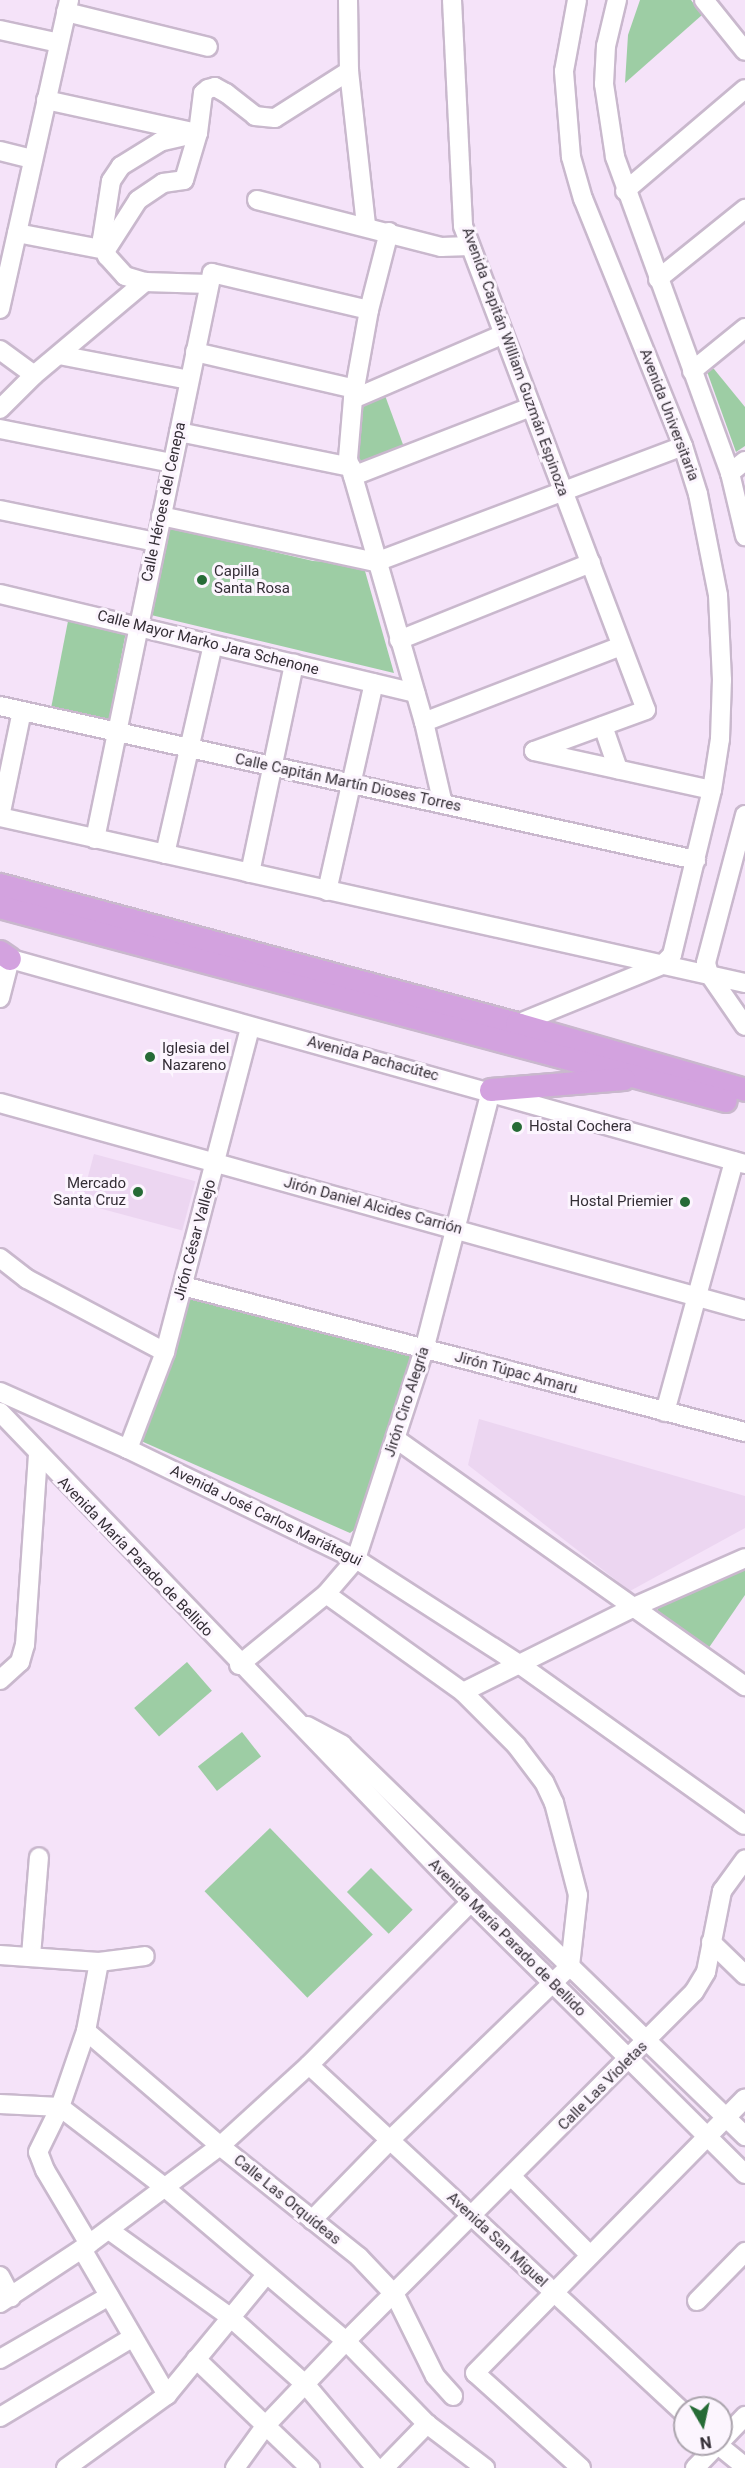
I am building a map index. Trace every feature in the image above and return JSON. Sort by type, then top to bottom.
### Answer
[{"type":"main road","points":[[0,885],[517,1024],[745,1090]]},
{"type":"main road","points":[[0,907],[745,1106]]},
{"type":"main road","points":[[490,1090],[641,1077]]},
{"type":"street","points":[[348,0],[350,70],[366,226]]},
{"type":"street","name":"Avenida Capitán William Guzmán Espinoza","points":[[452,0],[459,198],[470,246],[646,710],[603,726]]},
{"type":"street","name":"Avenida Universitaria","points":[[577,0],[564,71],[571,157],[583,199],[683,446],[711,548],[721,634],[720,739],[712,790],[672,955],[662,965]]},
{"type":"street","points":[[617,0],[606,46],[604,84],[607,122],[625,191],[730,473],[745,536]]},
{"type":"street","points":[[704,0],[745,51]]},
{"type":"street","points":[[0,309],[6,257],[17,232],[67,6],[208,47]]},
{"type":"street","points":[[0,30],[59,43]]},
{"type":"street","points":[[106,250],[138,200],[163,183],[184,180],[198,133],[203,93],[208,89],[214,87],[226,93],[255,116],[275,118],[350,70]]},
{"type":"street","points":[[625,191],[745,89]]},
{"type":"street","points":[[46,100],[198,133]]},
{"type":"street","points":[[198,133],[160,142],[121,166],[111,181],[104,211],[102,239],[106,250],[125,276],[145,282],[210,279],[369,309]]},
{"type":"street","points":[[0,152],[33,159]]},
{"type":"street","points":[[257,200],[441,247],[470,246]]},
{"type":"street","points":[[658,279],[745,208]]},
{"type":"street","points":[[17,232],[106,250]]},
{"type":"street","points":[[389,232],[369,309],[347,444],[352,472],[376,562],[424,722],[443,804]]},
{"type":"street","name":"Calle Héroes del Cenepa","points":[[95,839],[210,279]]},
{"type":"street","points":[[0,409],[34,375],[145,282]]},
{"type":"street","points":[[692,371],[745,328]]},
{"type":"street","points":[[195,352],[354,394],[504,334]]},
{"type":"street","points":[[0,350],[34,375]]},
{"type":"street","points":[[59,355],[189,380]]},
{"type":"street","points":[[179,432],[352,472],[531,407]]},
{"type":"street","points":[[0,429],[172,463]]},
{"type":"street","points":[[161,516],[376,562],[683,446]]},
{"type":"street","points":[[730,473],[745,461]]},
{"type":"street","points":[[0,510],[156,542]]},
{"type":"street","points":[[399,640],[591,564]]},
{"type":"street","name":"Calle Mayor Marko Jara Schenone","points":[[0,594],[415,693]]},
{"type":"street","points":[[165,854],[213,645]]},
{"type":"street","points":[[424,722],[621,646]]},
{"type":"street","points":[[250,873],[294,664]]},
{"type":"street","points":[[327,891],[374,683]]},
{"type":"street","name":"Calle Capitán Martín Dioses Torres","points":[[0,706],[696,860]]},
{"type":"street","points":[[22,711],[0,817],[745,983]]},
{"type":"street","points":[[618,769],[603,726],[534,751],[712,790]]},
{"type":"street","points":[[745,815],[706,963],[709,974],[745,1026]]},
{"type":"street","points":[[0,998],[4,956]]},
{"type":"street","name":"Avenida Pachacútec","points":[[4,956],[250,1027],[490,1090],[740,1162]]},
{"type":"street","points":[[517,1024],[662,965]]},
{"type":"street","name":"Jirón César Vallejo","points":[[128,1449],[165,1352],[250,1027]]},
{"type":"street","name":"Jirón Ciro Alegría","points":[[239,1665],[326,1594],[356,1559],[424,1350],[490,1090]]},
{"type":"street","name":"Jirón Daniel Alcides Carrión","points":[[0,1103],[745,1310]]},
{"type":"street","points":[[665,1412],[697,1297],[740,1162]]},
{"type":"street","points":[[0,1258],[27,1279],[165,1352]]},
{"type":"street","name":"Jirón Túpac Amaru","points":[[183,1286],[745,1432]]},
{"type":"street","name":"Avenida José Carlos Mariátegui","points":[[0,1392],[128,1449],[356,1559],[519,1664],[745,1825]]},
{"type":"street","name":"Avenida María Parado de Bellido","points":[[0,1412],[38,1456],[239,1665],[552,1985],[745,2174]]},
{"type":"street","points":[[396,1439],[745,1686]]},
{"type":"street","points":[[0,1680],[20,1662],[25,1645],[38,1456]]},
{"type":"street","points":[[463,1692],[634,1607],[745,1558]]},
{"type":"street","points":[[312,2220],[390,2140],[570,1966],[578,1895],[544,1782],[516,1745],[463,1692],[326,1594]]},
{"type":"street","name":"Avenida María Parado de Bellido","points":[[273,1699],[305,1725],[342,1745],[745,2136]]},
{"type":"street","points":[[31,1956],[39,1857]]},
{"type":"street","name":"Calle Las Violetas","points":[[235,2468],[266,2426],[346,2341],[473,2217],[694,1992],[706,1972],[722,1891],[745,1859]]},
{"type":"street","points":[[0,2276],[5,2300],[109,2230],[163,2186],[220,2146],[309,2065],[471,1902]]},
{"type":"street","points":[[711,1942],[745,1975]]},
{"type":"street","points":[[0,1955],[99,1962],[145,1956]]},
{"type":"street","points":[[99,1962],[86,2031],[60,2107],[38,2152],[109,2295],[167,2395]]},
{"type":"street","name":"Calle Las Orquídeas","points":[[86,2031],[220,2146],[359,2257],[395,2295],[435,2376],[453,2396]]},
{"type":"street","name":"Avenida San Miguel","points":[[309,2065],[673,2403]]},
{"type":"street","points":[[581,2468],[475,2373],[745,2098]]},
{"type":"street","points":[[0,2104],[60,2107],[163,2186],[346,2341],[427,2424],[485,2468]]},
{"type":"street","points":[[512,2177],[590,2255]]},
{"type":"street","points":[[109,2230],[230,2316],[306,2385],[376,2468]]},
{"type":"street","points":[[697,2301],[745,2252]]},
{"type":"street","points":[[78,2465],[167,2395],[266,2275]]},
{"type":"street","points":[[0,2360],[109,2295]]},
{"type":"street","points":[[0,2417],[133,2337]]},
{"type":"street","points":[[196,2359],[310,2468]]},
{"type":"street","points":[[733,2428],[745,2416]]},
{"type":"street","points":[[384,2468],[427,2424]]},
{"type":"street","points":[[695,2468],[707,2456]]},
{"type":"street","points":[[733,2456],[745,2468]]},
{"type":"shaded area","name":"Mercado Santa Cruz","points":[[94,1154],[195,1181],[182,1230],[81,1203]]},
{"type":"shaded area","points":[[479,1419],[745,1496],[745,1528],[630,1591],[468,1465]]},
{"type":"green space","points":[[640,0],[691,0],[702,15],[625,83],[628,35]]},
{"type":"green space","points":[[705,366],[714,369],[745,407],[745,446],[736,452]]},
{"type":"green space","points":[[383,390],[405,450],[357,468],[357,402]]},
{"type":"green space","points":[[167,527],[313,561],[363,564],[394,673],[151,615]]},
{"type":"green space","points":[[68,621],[126,632],[109,720],[51,708]]},
{"type":"green space","points":[[198,1292],[408,1351],[411,1356],[358,1527],[350,1533],[141,1441],[190,1299]]},
{"type":"green space","points":[[745,1567],[745,1595],[708,1649],[657,1613],[658,1606]]},
{"type":"green space","points":[[187,1662],[212,1691],[159,1737],[134,1708]]},
{"type":"green space","points":[[242,1732],[261,1756],[217,1791],[198,1766]]},
{"type":"green space","points":[[270,1828],[373,1934],[307,1998],[205,1891]]},
{"type":"green space","points":[[371,1868],[413,1910],[389,1934],[347,1892]]},
{"type":"place","name":"Capilla Santa Rosa","points":[[202,580]]},
{"type":"place","name":"Iglesia del Nazareno","points":[[150,1057]]},
{"type":"place","name":"Hostal Cochera","points":[[517,1127]]},
{"type":"place","name":"Mercado Santa Cruz","points":[[138,1192]]},
{"type":"place","name":"Hostal Priemier","points":[[685,1202]]}]
